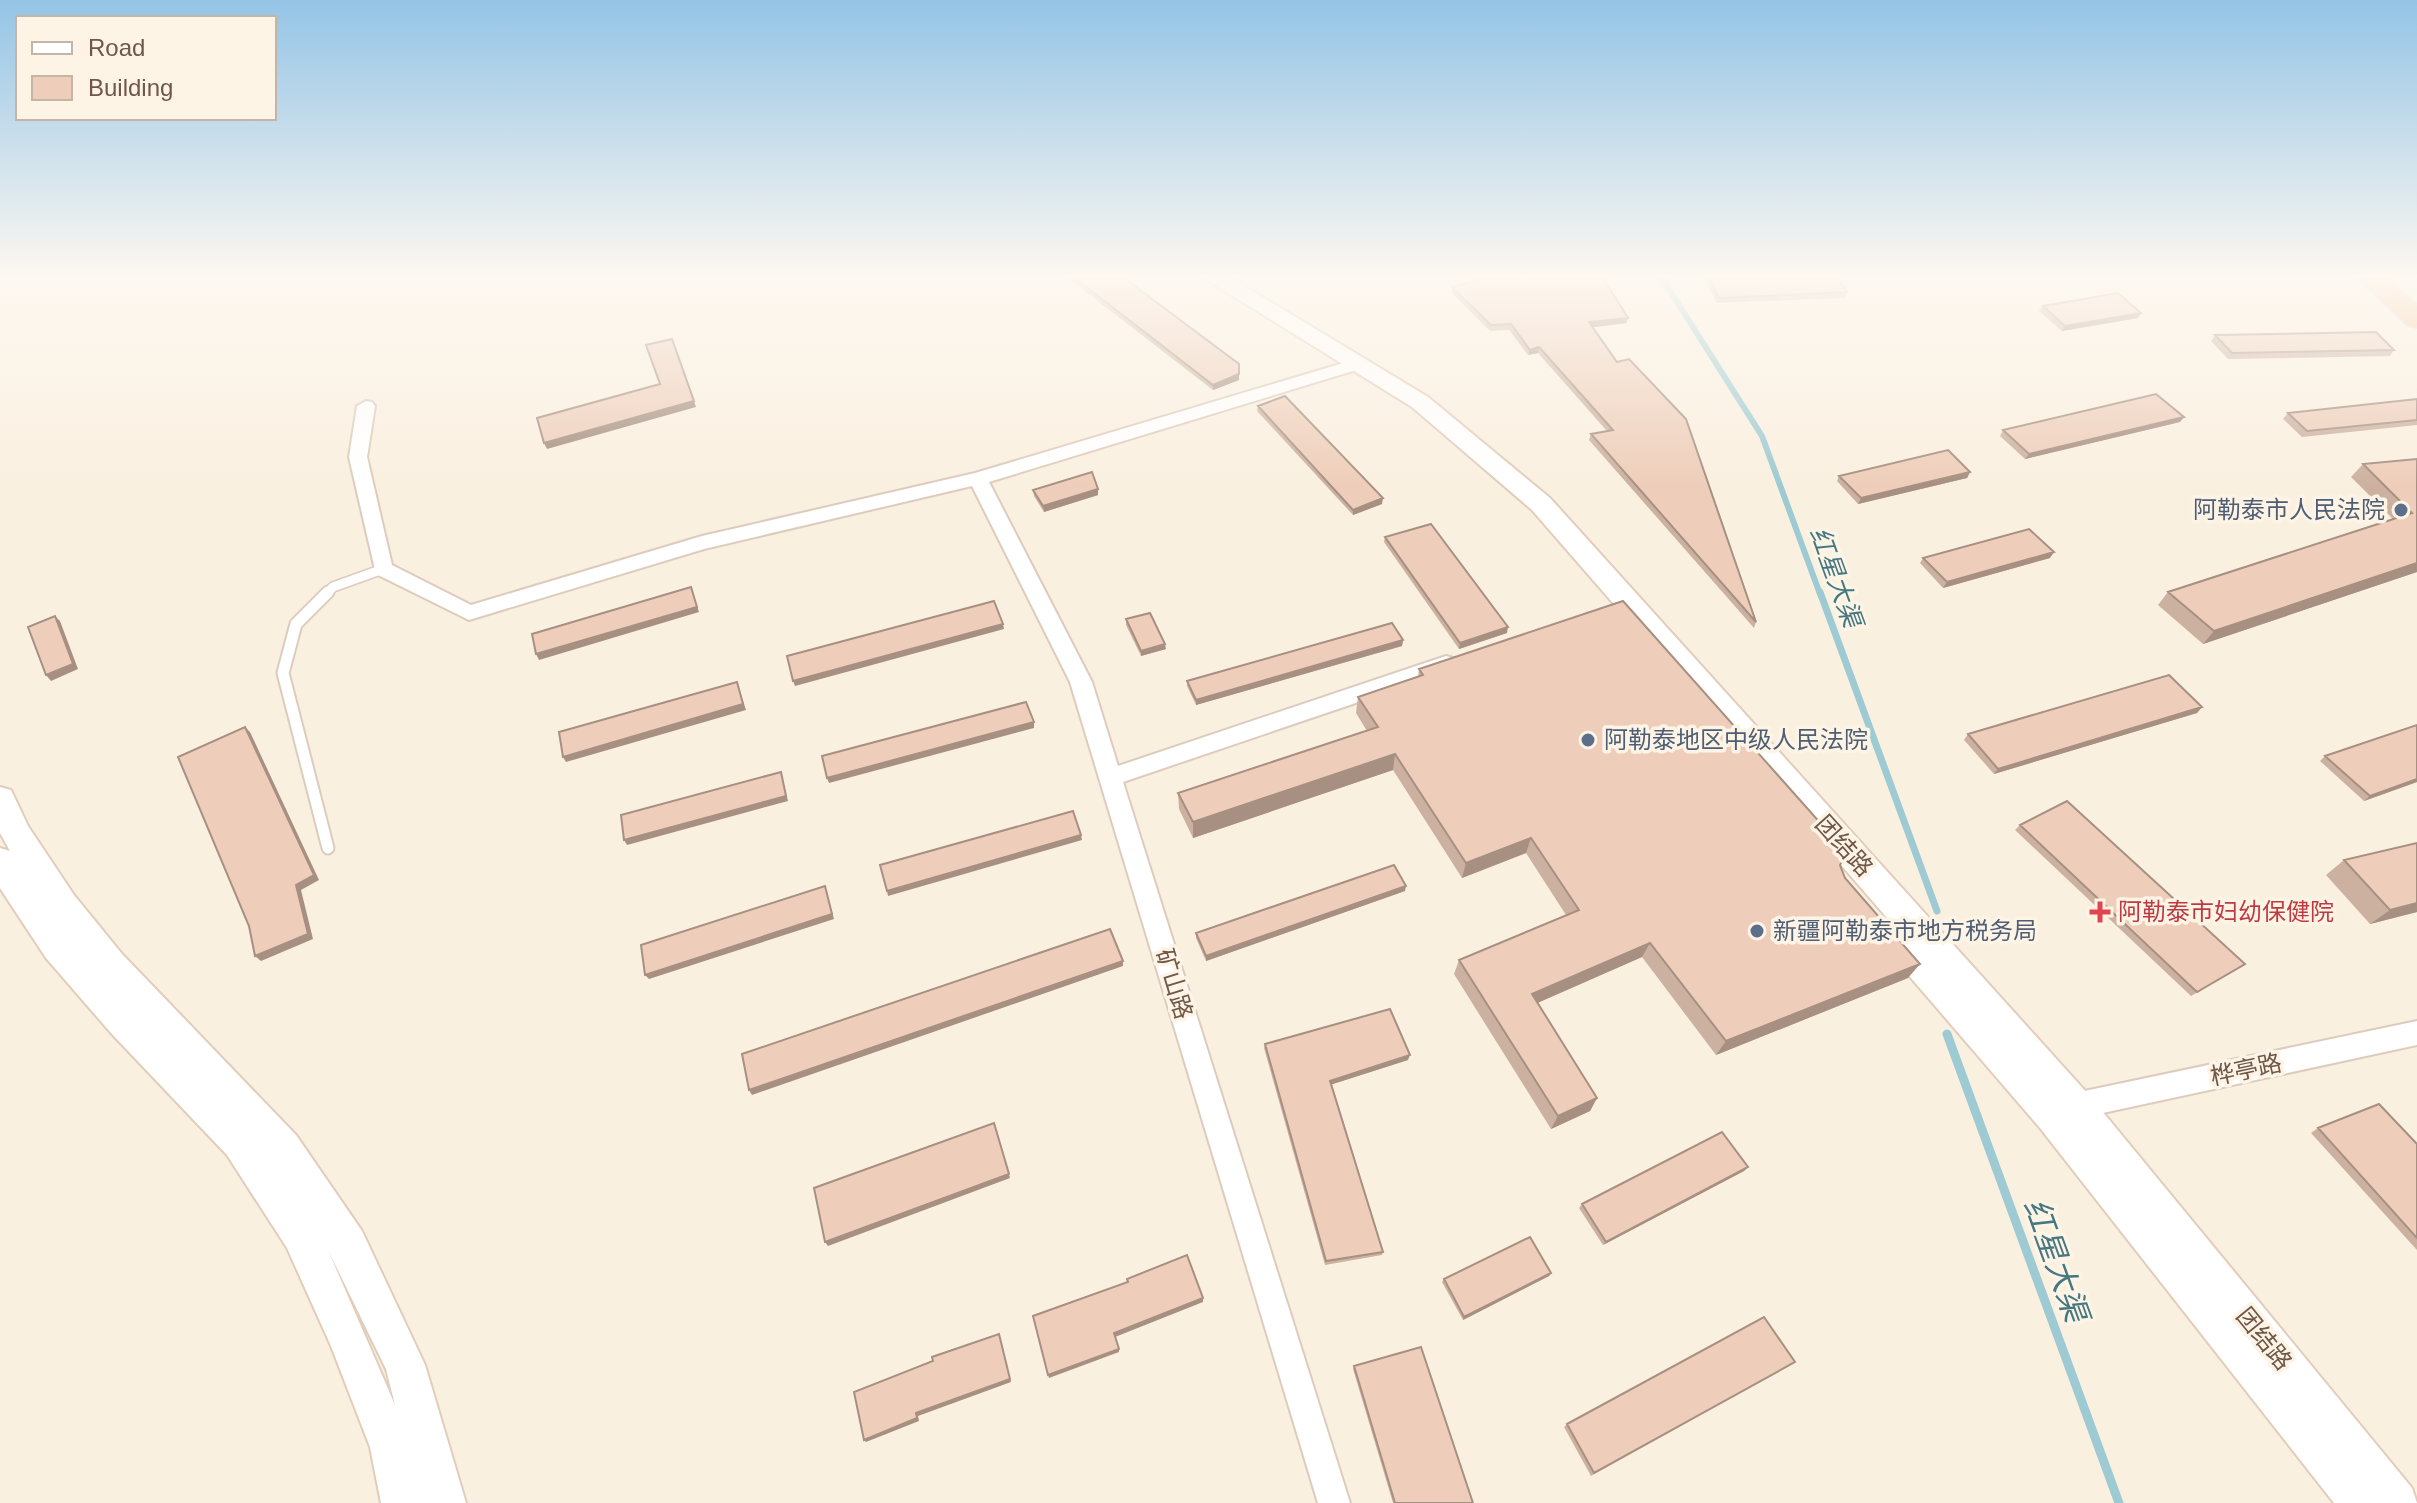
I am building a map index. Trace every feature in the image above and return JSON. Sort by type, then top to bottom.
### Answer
[{"type":"main road","name":"团结路","points":[[1313,345],[1420,402],[1541,504],[1943,957],[2005,1061],[2053,1116],[2361,1503]]},
{"type":"main road","name":"团结路","points":[[1319,345],[1406,409],[1524,511],[1973,1008],[2075,1106],[2397,1503]]},
{"type":"main road","points":[[0,799],[16,834],[62,905],[110,965],[283,1148],[348,1245],[405,1365],[444,1503]]},
{"type":"main road","points":[[0,861],[58,948],[123,1022],[240,1142],[301,1234],[349,1339],[391,1447],[403,1503]]},
{"type":"street","points":[[366,406],[358,457],[383,569],[469,613],[702,543],[978,479],[1351,366]]},
{"type":"street","name":"矿山路","points":[[978,479],[1081,682],[1334,1503]]},
{"type":"street","points":[[1111,777],[1474,655]]},
{"type":"street","name":"桦亭路","points":[[2075,1106],[2417,1033]]},
{"type":"lane","points":[[328,848],[283,673],[296,624],[333,587],[383,569]]},
{"type":"building","points":[[646,345],[674,345],[694,401],[544,443],[537,418],[660,384]]},
{"type":"building","points":[[1162,345],[1214,345],[1239,364],[1239,374],[1213,385]]},
{"type":"building","points":[[1526,345],[1605,345],[1617,362],[1629,359],[1686,419],[1756,622],[1591,434],[1613,430],[1539,347],[1530,350]]},
{"type":"building","points":[[2225,345],[2389,345],[2394,350],[2232,353]]},
{"type":"building","points":[[2156,394],[2184,417],[2029,454],[2003,430]]},
{"type":"building","points":[[1285,396],[1383,498],[1353,510],[1258,406]]},
{"type":"building","points":[[2417,399],[2417,420],[2307,431],[2288,413]]},
{"type":"building","points":[[1948,450],[1970,472],[1861,498],[1839,476]]},
{"type":"building","points":[[2417,459],[2417,563],[2214,631],[2168,592],[2412,513],[2363,464]]},
{"type":"building","points":[[1092,472],[1098,489],[1043,506],[1033,490]]},
{"type":"building","points":[[1431,524],[1508,627],[1460,643],[1385,537]]},
{"type":"building","points":[[2029,529],[2054,552],[1947,582],[1923,558]]},
{"type":"building","points":[[691,587],[697,607],[536,654],[532,634]]},
{"type":"building","points":[[994,601],[1003,624],[793,681],[787,656]]},
{"type":"building","points":[[1623,601],[1847,853],[1840,865],[1845,878],[1920,964],[1726,1041],[1650,943],[1532,994],[1597,1098],[1558,1116],[1459,960],[1579,910],[1531,838],[1466,863],[1395,754],[1193,822],[1178,793],[1378,727],[1358,697],[1423,675],[1419,669]]},
{"type":"building","points":[[1150,613],[1165,644],[1141,651],[1126,619]]},
{"type":"building","points":[[55,616],[73,664],[46,675],[28,627]]},
{"type":"building","points":[[1392,623],[1403,640],[1196,700],[1187,681]]},
{"type":"building","points":[[2169,675],[2202,707],[1998,769],[1968,734]]},
{"type":"building","points":[[737,682],[743,704],[563,757],[559,732]]},
{"type":"building","points":[[1026,702],[1034,722],[827,778],[822,756]]},
{"type":"building","points":[[2417,725],[2417,779],[2370,796],[2325,756]]},
{"type":"building","points":[[245,727],[314,875],[296,885],[308,934],[255,956],[249,926],[178,757]]},
{"type":"building","points":[[781,772],[786,796],[624,840],[621,815]]},
{"type":"building","points":[[2067,801],[2245,964],[2197,992],[2020,825]]},
{"type":"building","points":[[1073,811],[1081,835],[887,891],[880,865]]},
{"type":"building","points":[[2417,843],[2417,903],[2390,910],[2344,860]]},
{"type":"building","points":[[1394,865],[1406,886],[1206,956],[1196,933]]},
{"type":"building","points":[[825,886],[832,914],[645,975],[641,945]]},
{"type":"building","points":[[1110,929],[1123,961],[749,1090],[742,1054]]},
{"type":"building","points":[[1390,1009],[1410,1055],[1330,1081],[1383,1252],[1326,1261],[1265,1044]]},
{"type":"building","points":[[2379,1104],[2417,1144],[2417,1238],[2318,1128]]},
{"type":"building","points":[[994,1123],[1009,1174],[825,1242],[814,1188]]},
{"type":"building","points":[[1722,1132],[1748,1167],[1606,1242],[1582,1204]]},
{"type":"building","points":[[1530,1237],[1551,1273],[1464,1317],[1444,1279]]},
{"type":"building","points":[[1187,1255],[1203,1298],[1114,1333],[1119,1349],[1048,1375],[1033,1316],[1128,1282],[1127,1279]]},
{"type":"building","points":[[1764,1317],[1795,1362],[1594,1473],[1567,1424]]},
{"type":"building","points":[[999,1334],[1010,1379],[916,1413],[917,1418],[864,1440],[854,1392],[933,1361],[932,1357]]},
{"type":"building","points":[[1421,1347],[1473,1503],[1395,1503],[1354,1366]]},
{"type":"waterway","name":"红星大渠","points":[[1704,345],[1762,436],[1820,594]]},
{"type":"waterway","name":"红星大渠","points":[[1820,592],[1937,911]]},
{"type":"waterway","name":"红星大渠","points":[[1947,1034],[2119,1503]]},
{"type":"place","name":"阿勒泰市人民法院","points":[[2401,510]]},
{"type":"place","name":"阿勒泰地区中级人民法院","points":[[1588,740]]},
{"type":"place","name":"阿勒泰市妇幼保健院","points":[[2100,912]]},
{"type":"place","name":"新疆阿勒泰市地方税务局","points":[[1757,931]]}]
